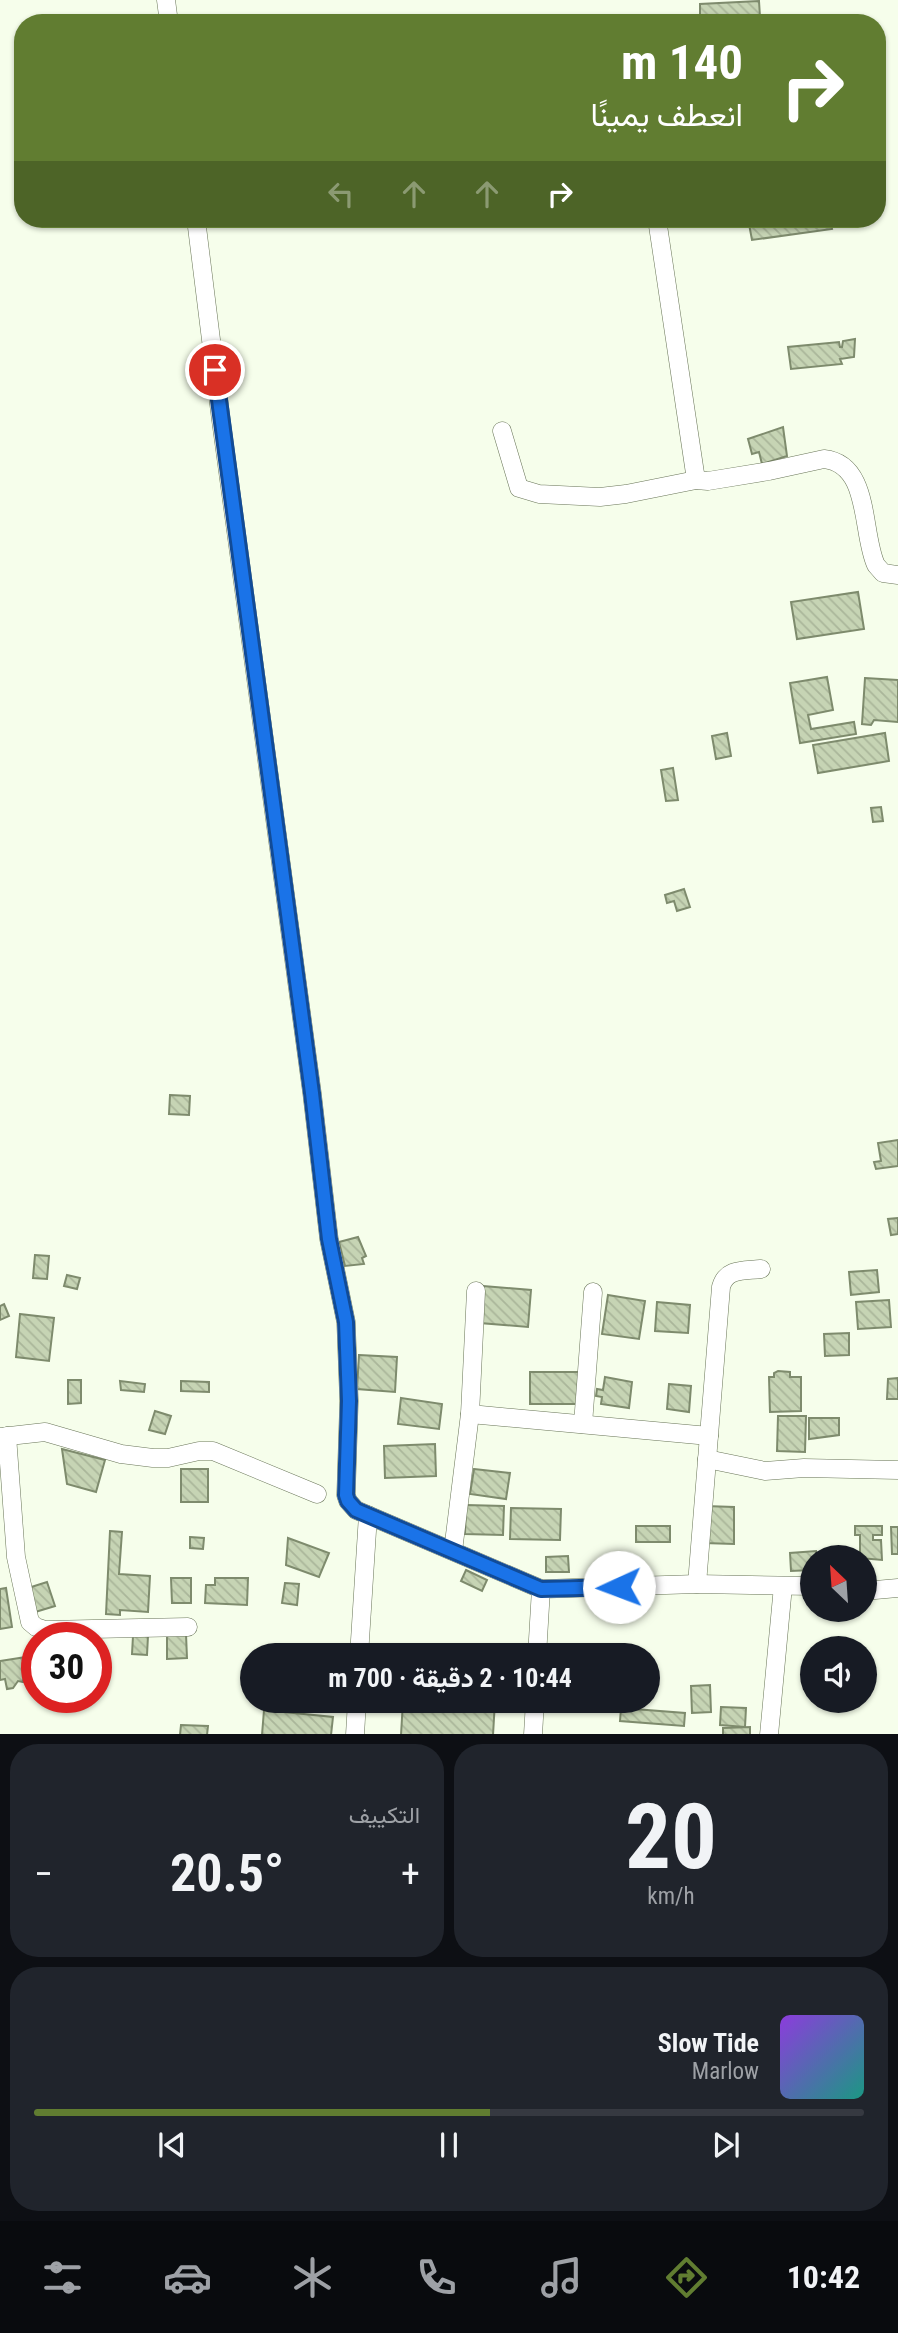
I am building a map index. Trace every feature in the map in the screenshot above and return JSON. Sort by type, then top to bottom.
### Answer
[{"type":"street","points":[[198,228],[221,420],[312,1093],[322,1189],[346,1322],[349,1401],[346,1495],[351,1506],[368,1515],[541,1589],[697,1584],[800,1586]]},
{"type":"street","points":[[658,228],[696,480]]},
{"type":"street","points":[[502,431],[517,485],[528,492],[600,497],[626,495],[696,480],[708,481],[769,471],[824,459],[838,463],[851,474],[857,487],[876,565],[883,573],[898,575]]},
{"type":"street","points":[[697,1584],[722,1283],[732,1272],[761,1269]]},
{"type":"street","points":[[453,1551],[470,1414],[476,1290]]},
{"type":"street","points":[[583,1424],[593,1292]]},
{"type":"street","points":[[470,1414],[709,1436]]},
{"type":"street","points":[[188,1627],[45,1630],[30,1622],[16,1557],[4,1436],[45,1432],[144,1458],[168,1458],[199,1451],[213,1451],[317,1494]]},
{"type":"street","points":[[707,1459],[765,1471],[804,1468],[898,1470]]},
{"type":"street","points":[[360,1643],[368,1515]]},
{"type":"street","points":[[769,1734],[783,1586]]},
{"type":"street","points":[[877,1590],[898,1588]]},
{"type":"street","points":[[538,1643],[541,1589]]},
{"type":"street","points":[[355,1734],[356,1713]]},
{"type":"street","points":[[533,1734],[534,1713]]},
{"type":"building","points":[[759,1],[760,14],[700,14],[700,4]]},
{"type":"building","points":[[750,228],[832,229],[752,240]]},
{"type":"building","points":[[855,339],[854,357],[840,359],[842,364],[791,369],[788,347],[839,342],[842,347],[843,341]]},
{"type":"building","points":[[783,427],[787,456],[762,464],[759,452],[752,454],[748,439]]},
{"type":"building","points":[[858,592],[864,629],[797,639],[791,602]]},
{"type":"building","points":[[827,677],[833,710],[808,715],[811,729],[854,722],[856,734],[800,743],[790,683]]},
{"type":"building","points":[[865,678],[898,680],[898,722],[874,720],[871,725],[862,724]]},
{"type":"building","points":[[727,733],[731,756],[716,759],[712,736]]},
{"type":"building","points":[[885,733],[889,761],[818,773],[813,745]]},
{"type":"building","points":[[673,768],[678,800],[666,801],[661,770]]},
{"type":"building","points":[[881,807],[883,821],[873,822],[871,808]]},
{"type":"building","points":[[684,889],[690,907],[677,911],[674,901],[667,903],[665,895]]},
{"type":"building","points":[[170,1095],[190,1096],[189,1115],[169,1114]]},
{"type":"building","points":[[898,1140],[898,1166],[876,1169],[874,1162],[881,1161],[878,1143]]},
{"type":"building","points":[[898,1218],[898,1234],[891,1235],[888,1219]]},
{"type":"building","points":[[358,1237],[366,1256],[362,1258],[364,1264],[345,1266],[339,1242]]},
{"type":"building","points":[[35,1255],[49,1256],[47,1279],[33,1278]]},
{"type":"building","points":[[877,1270],[879,1292],[851,1295],[849,1272]]},
{"type":"building","points":[[67,1275],[80,1278],[77,1289],[64,1286]]},
{"type":"building","points":[[483,1286],[531,1290],[528,1327],[480,1323]]},
{"type":"building","points":[[608,1295],[645,1301],[639,1339],[602,1334]]},
{"type":"building","points":[[889,1300],[891,1327],[858,1329],[856,1302]]},
{"type":"building","points":[[657,1302],[690,1305],[688,1333],[655,1331]]},
{"type":"building","points":[[4,1304],[9,1316],[0,1320],[0,1306]]},
{"type":"building","points":[[20,1314],[54,1318],[49,1361],[16,1357]]},
{"type":"building","points":[[849,1333],[849,1355],[825,1356],[824,1334]]},
{"type":"building","points":[[359,1355],[397,1357],[395,1392],[357,1389]]},
{"type":"building","points":[[530,1372],[585,1372],[585,1404],[530,1404]]},
{"type":"building","points":[[790,1372],[790,1377],[801,1377],[801,1411],[770,1412],[769,1377],[774,1377],[774,1373]]},
{"type":"building","points":[[605,1377],[632,1382],[629,1408],[601,1404],[602,1397],[596,1396],[597,1389],[603,1390]]},
{"type":"building","points":[[898,1378],[898,1399],[887,1399],[888,1379]]},
{"type":"building","points":[[68,1380],[81,1380],[81,1403],[68,1404]]},
{"type":"building","points":[[120,1381],[145,1384],[144,1392],[121,1390]]},
{"type":"building","points":[[181,1381],[209,1382],[209,1392],[181,1391]]},
{"type":"building","points":[[669,1384],[691,1386],[689,1412],[667,1409]]},
{"type":"building","points":[[401,1398],[442,1404],[439,1429],[398,1424]]},
{"type":"building","points":[[155,1411],[171,1416],[165,1434],[149,1430]]},
{"type":"building","points":[[778,1416],[806,1416],[805,1452],[777,1451]]},
{"type":"building","points":[[809,1418],[839,1418],[839,1435],[809,1439]]},
{"type":"building","points":[[435,1444],[436,1476],[385,1478],[384,1446]]},
{"type":"building","points":[[62,1449],[105,1460],[96,1492],[67,1484]]},
{"type":"building","points":[[181,1469],[208,1469],[208,1502],[181,1502]]},
{"type":"building","points":[[474,1469],[510,1473],[506,1499],[470,1494]]},
{"type":"building","points":[[466,1505],[504,1506],[503,1535],[465,1534]]},
{"type":"building","points":[[705,1506],[734,1507],[734,1544],[704,1543]]},
{"type":"building","points":[[511,1508],[561,1509],[560,1540],[510,1539]]},
{"type":"building","points":[[636,1526],[670,1526],[670,1542],[636,1542]]},
{"type":"building","points":[[855,1526],[882,1526],[882,1535],[873,1535],[873,1540],[881,1540],[882,1560],[877,1560],[877,1545],[860,1545],[860,1535],[855,1535]]},
{"type":"building","points":[[891,1527],[898,1527],[898,1554],[892,1554]]},
{"type":"building","points":[[110,1531],[122,1532],[119,1574],[150,1576],[148,1612],[120,1610],[120,1615],[106,1614]]},
{"type":"building","points":[[190,1537],[204,1538],[203,1549],[190,1548]]},
{"type":"building","points":[[288,1538],[329,1553],[319,1577],[286,1565]]},
{"type":"building","points":[[800,1552],[800,1571],[791,1571],[790,1553]]},
{"type":"building","points":[[568,1556],[569,1572],[546,1572],[546,1557]]},
{"type":"building","points":[[466,1570],[487,1580],[482,1591],[461,1581]]},
{"type":"building","points":[[171,1578],[191,1578],[191,1603],[172,1603]]},
{"type":"building","points":[[215,1578],[248,1578],[247,1605],[205,1603],[206,1585],[215,1585]]},
{"type":"building","points":[[47,1582],[55,1606],[32,1613],[25,1589]]},
{"type":"building","points":[[285,1583],[299,1584],[297,1605],[282,1603]]},
{"type":"building","points":[[6,1588],[12,1627],[0,1629],[0,1589]]},
{"type":"building","points":[[186,1634],[187,1658],[167,1659],[167,1635]]},
{"type":"building","points":[[133,1636],[148,1636],[147,1655],[132,1654]]},
{"type":"building","points":[[21,1658],[21,1682],[18,1681],[13,1688],[7,1689],[5,1679],[0,1680],[0,1661]]},
{"type":"building","points":[[710,1685],[711,1712],[692,1713],[691,1686]]},
{"type":"building","points":[[721,1707],[746,1708],[745,1727],[720,1725]]},
{"type":"building","points":[[264,1713],[333,1717],[331,1734],[262,1734]]},
{"type":"building","points":[[402,1713],[494,1713],[493,1734],[401,1734]]},
{"type":"building","points":[[621,1713],[685,1713],[684,1726],[620,1721]]},
{"type":"building","points":[[181,1725],[208,1726],[207,1734],[180,1734]]},
{"type":"building","points":[[750,1727],[750,1734],[723,1734],[723,1728]]},
{"type":"route","points":[[215,370],[312,1093],[322,1189],[346,1322],[349,1401],[346,1495],[356,1510],[541,1589],[619,1587]]}]
